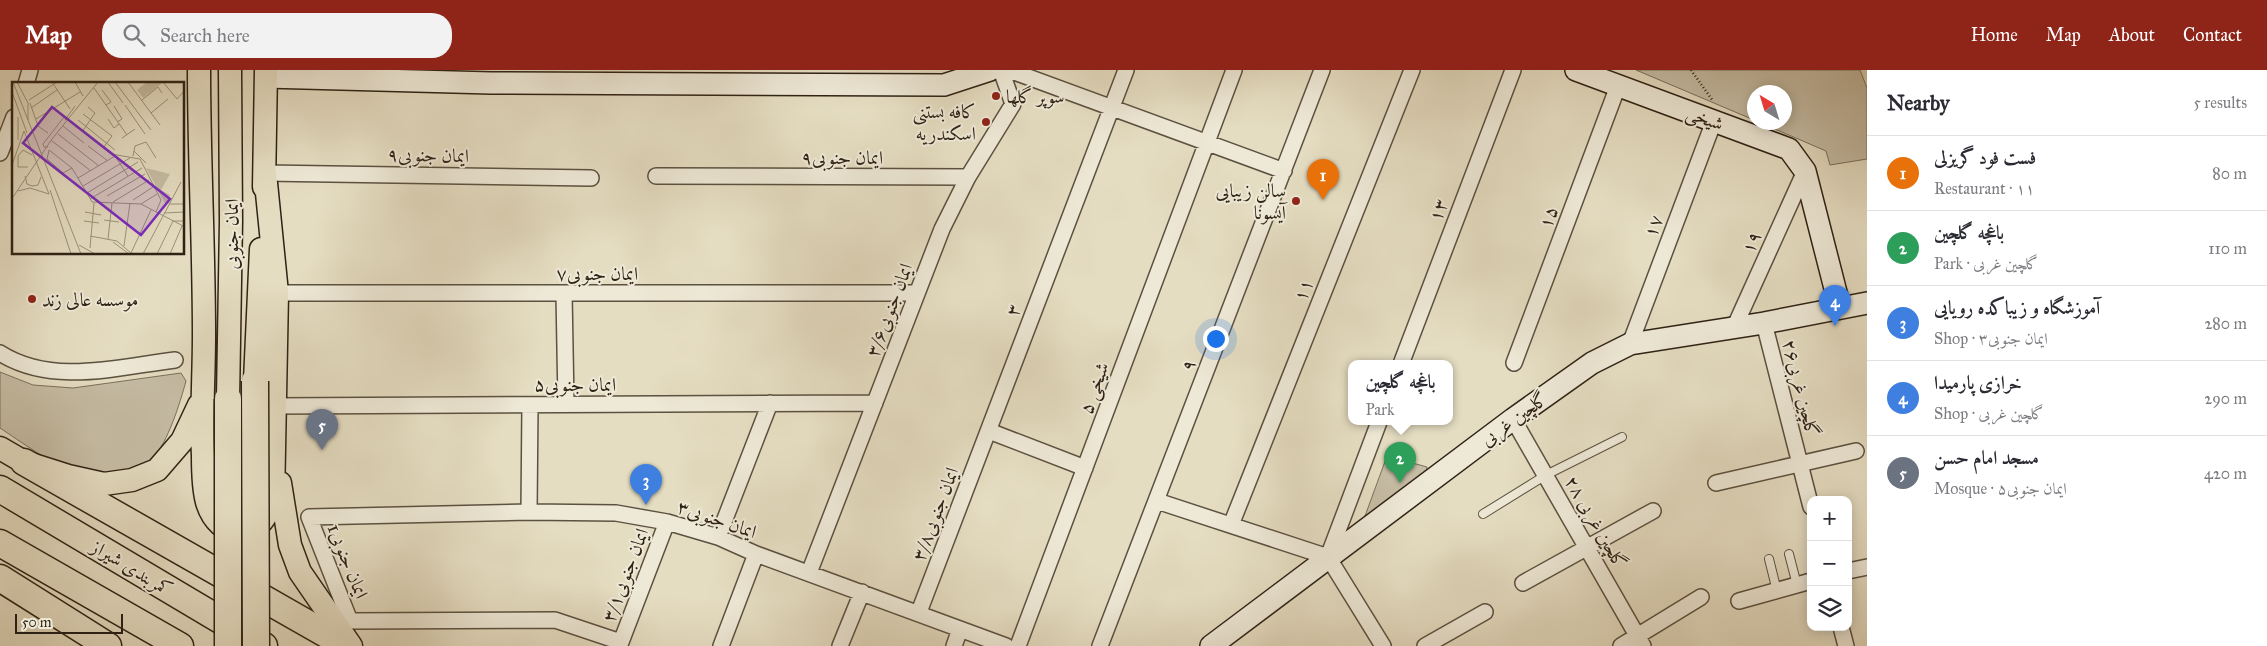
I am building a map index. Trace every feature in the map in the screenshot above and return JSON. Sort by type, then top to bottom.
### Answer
[{"type":"highway","points":[[255,381],[256,646]]},
{"type":"highway","points":[[228,399],[228,646]]},
{"type":"highway","points":[[24,462],[348,634]]},
{"type":"highway","name":"کمربندی شیراز","points":[[0,489],[264,646]]},
{"type":"highway","points":[[0,543],[180,646]]},
{"type":"highway","points":[[0,578],[108,646]]},
{"type":"main road","points":[[199,70],[199,160],[204,332],[204,384],[201,402],[204,481],[207,502],[216,522],[234,533],[250,531],[264,520],[273,501],[277,293],[265,173]]},
{"type":"main road","name":"ایمان جنوبی","points":[[228,399],[231,249],[230,70]]},
{"type":"main road","points":[[255,381],[265,173],[266,74]]},
{"type":"main road","points":[[0,448],[24,462],[104,484],[132,480],[157,470],[182,441],[201,402]]},
{"type":"main road","points":[[275,453],[290,545],[300,572],[351,646]]},
{"type":"street","points":[[266,74],[819,77],[944,85],[990,70]]},
{"type":"street","name":"ایمان جنوبی۳/۶","points":[[809,573],[942,229],[968,178],[1013,104],[1000,70]]},
{"type":"street","points":[[1008,70],[1284,172]]},
{"type":"street","name":"۳","points":[[989,431],[1126,70]]},
{"type":"street","name":"شیخی ۵","points":[[1018,646],[1234,70]]},
{"type":"street","name":"۹","points":[[1100,646],[1158,501],[1322,70]]},
{"type":"street","name":"۱۱","points":[[1231,525],[1412,70]]},
{"type":"street","name":"۱۳","points":[[1403,360],[1513,70]]},
{"type":"street","name":"شیخی","points":[[1576,70],[1789,149],[1804,171],[1840,308]]},
{"type":"street","name":"۱۵","points":[[1514,363],[1618,86]]},
{"type":"street","points":[[0,153],[12,122]]},
{"type":"street","name":"۱۷","points":[[1630,344],[1724,124]]},
{"type":"street","name":"۱۹","points":[[1734,328],[1804,171]]},
{"type":"street","name":"ایمان جنوبی۹","points":[[265,173],[591,178]]},
{"type":"street","name":"ایمان جنوبی۹","points":[[656,176],[968,178]]},
{"type":"street","name":"ایمان جنوبی۷","points":[[277,293],[917,293]]},
{"type":"street","points":[[564,293],[566,404]]},
{"type":"street","name":"گلچین غربی","points":[[1211,646],[1513,419],[1592,363],[1630,344],[1764,323],[1867,303]]},
{"type":"street","name":"گلچین غربی۲۶","points":[[1764,323],[1808,496]]},
{"type":"street","points":[[0,353],[15,363],[51,372],[88,371],[175,360]]},
{"type":"street","points":[[718,537],[770,403]]},
{"type":"street","name":"ایمان جنوبی۵","points":[[275,406],[875,403]]},
{"type":"street","points":[[529,512],[530,404]]},
{"type":"street","name":"گلچین غربی ۲۸","points":[[1513,419],[1640,641]]},
{"type":"street","points":[[1328,558],[1378,425]]},
{"type":"street","points":[[989,431],[1085,468]]},
{"type":"street","name":"ایمان جنوبی۳/۸","points":[[919,612],[989,431]]},
{"type":"street","points":[[1716,483],[1856,451]]},
{"type":"street","points":[[1158,501],[1328,558],[1382,646]]},
{"type":"street","points":[[1523,583],[1653,511]]},
{"type":"street","name":"ایمان جنوبی۳","points":[[309,517],[529,512],[616,513],[667,522],[718,537],[756,554],[919,612],[1006,646]]},
{"type":"street","name":"1ایمان جنوبی","points":[[309,517],[348,634]]},
{"type":"street","name":"ایمان جنوبی۳/۱","points":[[348,634],[555,620],[621,642],[667,522]]},
{"type":"street","points":[[721,646],[756,554]]},
{"type":"street","points":[[1852,570],[1867,567]]},
{"type":"street","points":[[1739,602],[1804,583]]},
{"type":"street","points":[[840,646],[862,592]]},
{"type":"street","points":[[1621,646],[1640,641],[1701,597]]},
{"type":"street","points":[[1424,646],[1485,612]]},
{"type":"street","points":[[954,646],[960,629]]},
{"type":"street","points":[[1842,631],[1846,646]]},
{"type":"lane","points":[[1483,514],[1546,475],[1622,436]]},
{"type":"lane","points":[[1789,554],[1804,583]]},
{"type":"lane","points":[[1769,559],[1777,591]]},
{"type":"path","points":[[1691,70],[1724,124]]},
{"type":"shaded area","points":[[1636,70],[1860,70],[1867,88],[1867,159],[1830,165],[1826,151],[1777,130],[1792,130],[1792,85],[1747,85],[1747,117]]},
{"type":"shaded area","points":[[0,372],[33,385],[73,388],[181,373],[186,381],[177,411],[164,442],[153,458],[135,472],[116,478],[96,478],[75,472],[55,463],[0,428]]},
{"type":"shaded area","points":[[1387,456],[1427,467],[1426,480],[1388,510],[1365,516]]},
{"type":"place","name":"سوپر گلها","points":[[996,96]]},
{"type":"place","name":"کافه بستنی اسکندریه","points":[[986,122]]},
{"type":"place","name":"فست فود گریزلی","points":[[1323,200]]},
{"type":"place","name":"سالن زیبایی آیسونا","points":[[1296,201]]},
{"type":"place","name":"موسسه عالی زند","points":[[32,299]]},
{"type":"place","name":"خرازی پارمیدا","points":[[1835,326]]},
{"type":"place","name":"مسجد امام حسن","points":[[322,450]]},
{"type":"place","name":"باغچه گلچین","points":[[1400,483]]},
{"type":"place","name":"آموزشگاه و زیباکده رویایی","points":[[646,505]]}]
